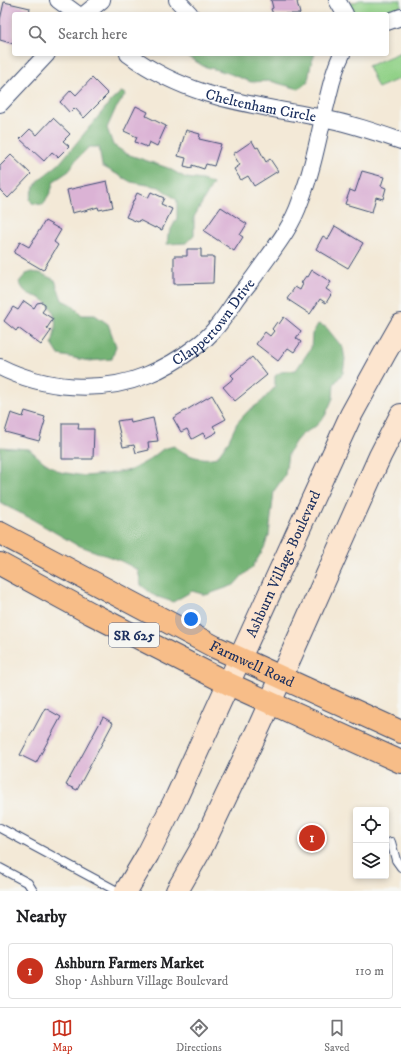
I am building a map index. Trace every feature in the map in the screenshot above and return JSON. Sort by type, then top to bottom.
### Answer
[{"type":"main road","name":"Ashburn Village Boulevard","points":[[126,891],[148,854],[174,804],[351,415],[384,353],[401,325]]},
{"type":"main road","points":[[177,891],[211,828],[270,702],[380,456],[401,415]]},
{"type":"main road","name":"Farmwell Road","points":[[0,533],[240,659],[401,732]]},
{"type":"main road","name":"Farmwell Road","points":[[0,564],[90,613],[229,684],[401,762]]},
{"type":"street","points":[[58,0],[74,12]]},
{"type":"street","points":[[87,12],[102,0]]},
{"type":"street","points":[[177,0],[188,12]]},
{"type":"street","points":[[337,0],[344,12]]},
{"type":"street","points":[[389,21],[401,16]]},
{"type":"street","points":[[0,104],[45,56]]},
{"type":"street","name":"Cheltenham Circle","points":[[131,56],[161,75],[205,94],[262,108],[323,118],[357,126],[401,141]]},
{"type":"street","name":"Clappertown Drive","points":[[0,367],[12,373],[34,380],[61,385],[110,385],[147,375],[195,348],[226,316],[294,219],[311,174],[334,72],[341,56]]},
{"type":"lane","points":[[0,828],[117,891]]},
{"type":"lane","points":[[391,842],[396,860],[401,867]]},
{"type":"lane","points":[[0,868],[28,883],[33,891]]},
{"type":"green space","points":[[360,0],[401,0],[401,6],[386,12],[352,12],[347,5]]},
{"type":"green space","points":[[401,52],[401,78],[378,88],[368,66]]},
{"type":"green space","points":[[187,56],[314,56],[308,81],[299,89],[270,81],[251,82],[228,73],[203,66]]},
{"type":"green space","points":[[121,92],[126,94],[115,110],[107,128],[113,145],[127,154],[168,168],[186,178],[202,180],[213,184],[194,217],[194,235],[186,243],[167,244],[168,235],[177,218],[177,200],[159,187],[131,182],[102,166],[99,147],[89,147],[75,161],[69,171],[54,181],[51,191],[43,205],[32,203],[30,199],[34,187],[41,178],[59,164],[111,101]]},
{"type":"green space","points":[[32,272],[40,273],[55,280],[62,300],[72,305],[82,315],[95,315],[108,324],[116,346],[112,359],[89,361],[59,355],[52,344],[55,330],[55,318],[51,307],[40,298],[25,291],[19,282],[26,274]]},
{"type":"green space","points":[[318,324],[326,327],[343,348],[345,359],[343,373],[334,384],[333,398],[325,416],[316,426],[301,435],[288,454],[285,475],[274,491],[269,535],[264,548],[252,568],[234,585],[206,595],[192,591],[173,602],[155,596],[141,585],[138,570],[121,561],[75,544],[30,518],[0,503],[0,447],[29,449],[44,462],[60,472],[85,476],[131,470],[149,460],[163,449],[174,446],[194,457],[217,457],[229,440],[237,423],[248,411],[261,402],[275,387],[275,376],[281,372],[296,370],[311,348],[312,334]]},
{"type":"building","points":[[271,0],[301,0],[297,2],[300,12],[272,12],[271,9],[273,8]]},
{"type":"building","points":[[4,2],[30,8],[29,12],[12,12],[12,43],[0,40],[0,20]]},
{"type":"building","points":[[92,78],[108,94],[84,118],[75,108],[70,113],[60,102],[71,90],[76,95]]},
{"type":"building","points":[[136,106],[148,112],[146,116],[166,126],[157,146],[149,142],[147,147],[135,142],[137,137],[124,131]]},
{"type":"building","points":[[53,118],[70,134],[63,141],[69,146],[58,157],[52,152],[44,161],[20,139],[30,129],[37,135]]},
{"type":"building","points":[[186,130],[200,134],[199,139],[221,144],[214,166],[206,164],[204,169],[192,165],[192,168],[184,166],[186,158],[178,156]]},
{"type":"building","points":[[252,141],[256,148],[258,147],[266,162],[270,159],[278,171],[254,186],[248,176],[241,180],[234,169],[240,165],[233,154]]},
{"type":"building","points":[[11,155],[31,174],[8,198],[0,190],[0,166]]},
{"type":"building","points":[[362,171],[384,177],[381,186],[386,188],[383,199],[376,197],[372,212],[345,204],[350,190],[355,192]]},
{"type":"building","points":[[107,181],[113,207],[99,210],[98,207],[72,213],[67,190]]},
{"type":"building","points":[[151,192],[164,198],[161,204],[172,209],[162,230],[139,220],[138,222],[126,217],[137,193],[148,198]]},
{"type":"building","points":[[221,207],[247,224],[240,235],[243,237],[234,251],[204,231]]},
{"type":"building","points":[[45,221],[61,230],[54,242],[58,245],[43,270],[14,253],[20,242],[29,247]]},
{"type":"building","points":[[335,226],[363,243],[348,268],[316,249],[323,236],[328,239]]},
{"type":"building","points":[[187,249],[201,249],[201,257],[214,257],[213,283],[174,284],[174,256],[187,256]]},
{"type":"building","points":[[312,270],[331,282],[326,289],[332,293],[326,303],[320,299],[310,314],[287,299],[295,287],[300,290],[303,284],[301,283],[306,276],[308,277]]},
{"type":"building","points":[[24,301],[34,308],[37,303],[42,302],[45,304],[45,308],[42,312],[53,319],[47,328],[51,331],[41,345],[18,328],[16,331],[4,321],[13,307],[18,310]]},
{"type":"building","points":[[284,317],[301,331],[296,338],[301,342],[294,352],[288,348],[278,361],[256,344],[265,332],[270,336],[274,331],[272,329],[277,322],[279,324]]},
{"type":"building","points":[[252,357],[267,375],[235,401],[223,387],[234,378],[231,375]]},
{"type":"building","points":[[212,395],[226,419],[213,426],[217,432],[206,438],[203,433],[192,439],[187,429],[181,432],[173,418]]},
{"type":"building","points":[[25,411],[45,417],[39,441],[5,432],[11,413],[23,417]]},
{"type":"building","points":[[153,418],[158,441],[148,442],[149,450],[136,453],[134,445],[123,447],[117,421],[130,419],[131,423]]},
{"type":"building","points":[[62,423],[79,423],[78,429],[94,429],[93,459],[62,459]]},
{"type":"building","points":[[45,708],[61,717],[36,763],[20,755]]},
{"type":"building","points":[[103,717],[113,723],[77,790],[66,785]]},
{"type":"place","name":"Ashburn Farmers Market","points":[[312,838]]}]
